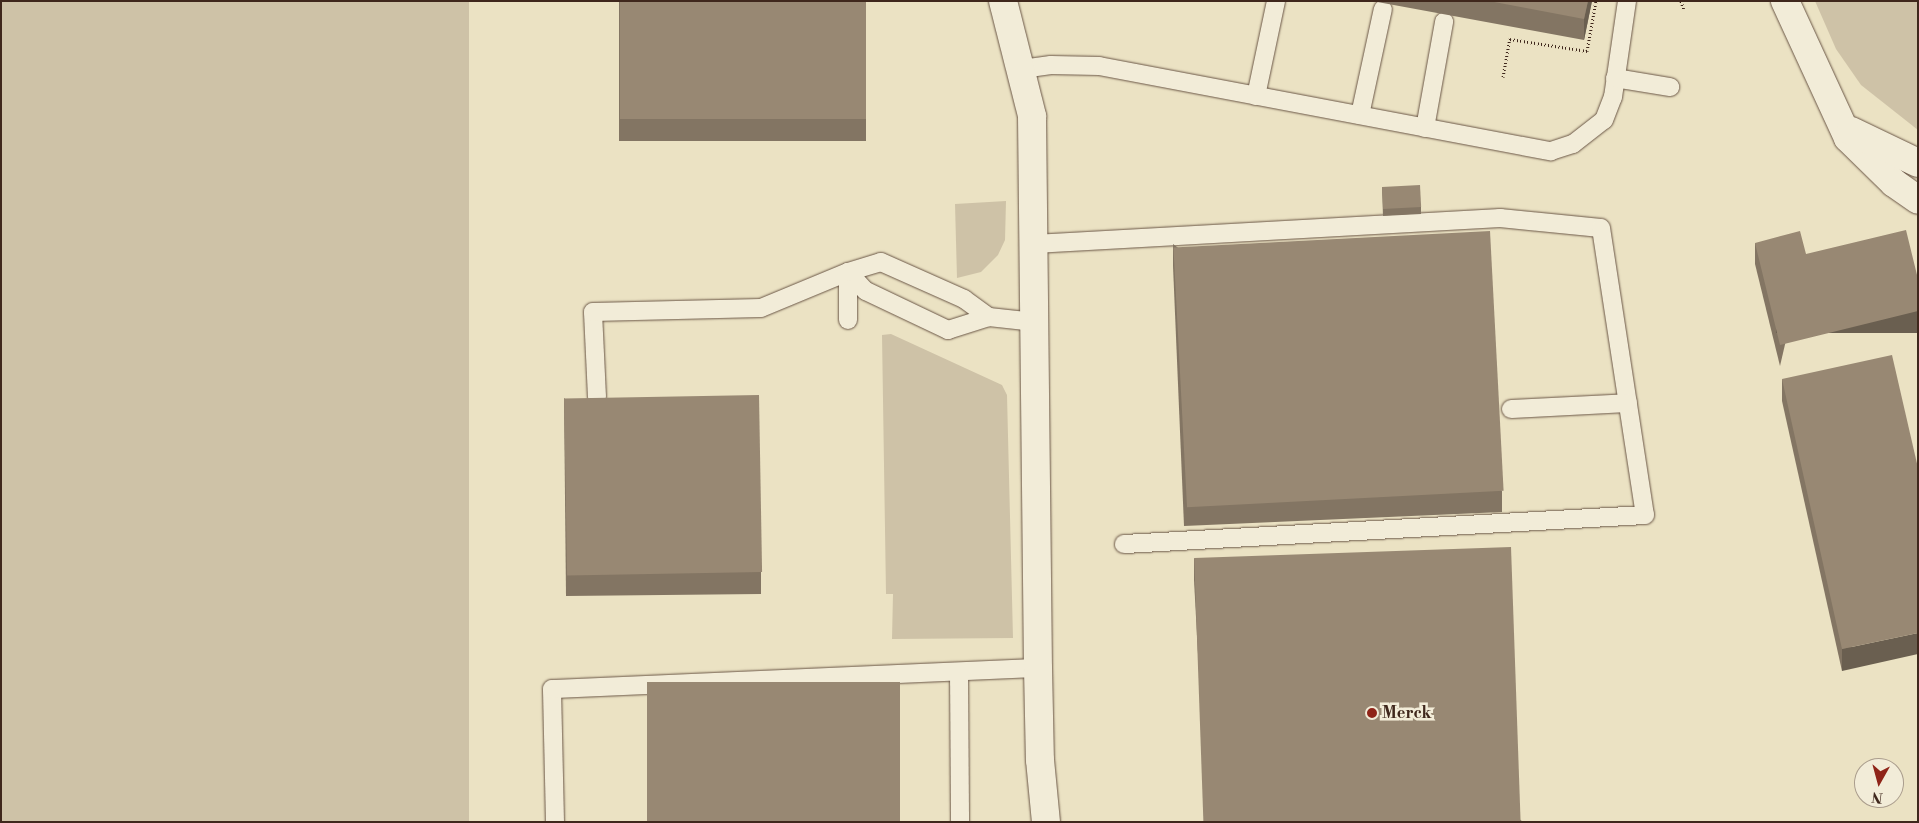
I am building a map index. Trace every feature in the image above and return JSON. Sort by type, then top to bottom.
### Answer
[{"type":"street","points":[[1004,1],[1032,116],[1038,668],[1040,760],[1046,822]]},
{"type":"street","points":[[1785,1],[1848,138],[1872,164],[1918,200]]},
{"type":"street","points":[[1843,127],[1918,163]]},
{"type":"lane","points":[[1256,96],[1276,1]]},
{"type":"lane","points":[[1022,69],[1050,65],[1098,66],[1551,151],[1572,144],[1604,120],[1616,78],[1627,1]]},
{"type":"lane","points":[[1360,115],[1383,9]]},
{"type":"lane","points":[[1425,128],[1444,22]]},
{"type":"lane","points":[[1616,78],[1670,87]]},
{"type":"lane","points":[[1034,244],[1500,218],[1601,228],[1645,516],[1124,544]]},
{"type":"lane","points":[[597,397],[593,312],[761,308],[848,272],[881,262],[964,299],[989,317]]},
{"type":"lane","points":[[848,272],[866,291],[948,330],[989,317],[1035,322]]},
{"type":"lane","points":[[848,272],[848,320]]},
{"type":"lane","points":[[1511,408],[1628,403]]},
{"type":"lane","points":[[555,822],[552,689],[1038,668]]},
{"type":"lane","points":[[959,672],[960,822]]},
{"type":"path","points":[[1502,77],[1510,39],[1587,51],[1596,1]]},
{"type":"path","points":[[1681,1],[1684,10]]},
{"type":"shaded area","points":[[1,1],[469,1],[469,822],[1,822]]},
{"type":"shaded area","points":[[1815,1],[1918,1],[1918,130],[1861,85],[1836,49]]},
{"type":"shaded area","points":[[1006,201],[1005,240],[998,255],[981,272],[957,278],[955,204]]},
{"type":"shaded area","points":[[891,334],[1002,385],[1007,395],[1013,638],[892,639],[893,594],[886,594],[882,335]]},
{"type":"building","points":[[620,1],[866,1],[866,119],[620,119]]},
{"type":"building","points":[[1489,1],[1588,1],[1584,19]]},
{"type":"building","points":[[1420,185],[1421,207],[1383,209],[1382,187]]},
{"type":"building","points":[[1906,230],[1918,279],[1918,311],[1780,345],[1755,243],[1800,231],[1806,254]]},
{"type":"building","points":[[1490,231],[1504,491],[1187,507],[1173,248]]},
{"type":"building","points":[[1892,355],[1918,468],[1918,633],[1842,649],[1782,379]]},
{"type":"building","points":[[759,395],[762,572],[567,575],[564,398]]},
{"type":"building","points":[[1511,547],[1521,822],[1203,822],[1194,558]]},
{"type":"building","points":[[647,682],[900,682],[900,822],[647,822]]},
{"type":"place","name":"Merck","points":[[1372,713]]}]
